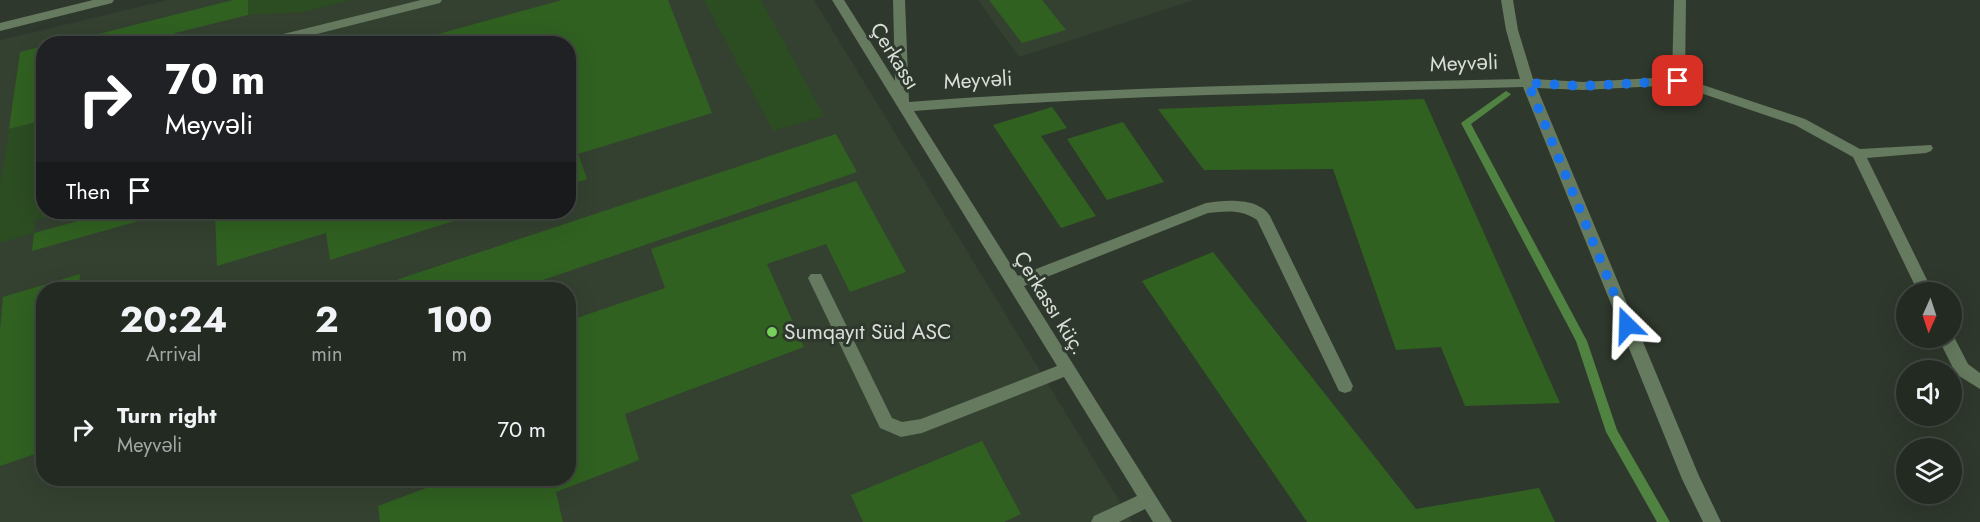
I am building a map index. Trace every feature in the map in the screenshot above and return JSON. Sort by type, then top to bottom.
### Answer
[{"type":"street","points":[[0,27],[108,0]]},
{"type":"street","points":[[291,36],[435,0]]},
{"type":"street","name":"Çerkassı","points":[[838,0],[903,107]]},
{"type":"street","name":"Çerkassı","points":[[898,0],[903,107]]},
{"type":"street","points":[[1507,0],[1512,30],[1528,83],[1691,479],[1712,522]]},
{"type":"street","points":[[1678,81],[1680,0]]},
{"type":"street","name":"Meyvəli","points":[[903,107],[1036,98],[1528,83],[1583,86],[1678,81],[1800,122],[1858,154]]},
{"type":"street","name":"Çerkassı küç.","points":[[903,107],[1163,522]]},
{"type":"street","points":[[1920,282],[1858,154],[1926,148]]},
{"type":"street","points":[[1013,284],[1206,208],[1227,205],[1252,208],[1263,216],[1345,386]]},
{"type":"street","points":[[816,278],[886,423],[901,430],[922,426],[1066,369]]},
{"type":"street","points":[[1951,348],[1962,369],[1980,382]]},
{"type":"street","points":[[1100,522],[1149,499]]},
{"type":"shaded area","points":[[168,0],[814,0],[1132,522],[0,522],[0,40]]},
{"type":"shaded area","points":[[978,0],[1194,0],[1019,57]]},
{"type":"green space","points":[[248,0],[352,0],[304,12],[248,15]]},
{"type":"green space","points":[[704,0],[761,0],[824,116],[773,131]]},
{"type":"green space","points":[[36,122],[36,219],[39,219],[35,220],[34,233],[0,243],[0,185],[9,129]]},
{"type":"building","points":[[233,0],[248,0],[248,15],[175,33],[175,36],[91,36]]},
{"type":"building","points":[[562,0],[668,0],[712,113],[578,154],[587,179],[576,182],[576,36],[431,36]]},
{"type":"building","points":[[989,0],[1042,0],[1066,30],[1022,43]]},
{"type":"building","points":[[36,48],[36,122],[9,129],[20,52]]},
{"type":"building","points":[[1424,99],[1560,403],[1465,406],[1441,347],[1396,350],[1333,169],[1204,170],[1158,109]]},
{"type":"building","points":[[1052,107],[1067,128],[1041,136],[1096,216],[1061,228],[993,125]]},
{"type":"building","points":[[1123,122],[1164,182],[1107,200],[1067,139]]},
{"type":"building","points":[[836,134],[857,172],[537,282],[390,282]]},
{"type":"building","points":[[856,181],[906,272],[850,292],[826,244],[767,264],[804,347],[625,414],[639,460],[576,484],[576,318],[665,288],[651,249]]},
{"type":"building","points":[[85,219],[146,219],[32,251],[34,233]]},
{"type":"building","points":[[215,219],[460,219],[330,260],[326,233],[217,266]]},
{"type":"building","points":[[1213,252],[1416,509],[1539,488],[1555,522],[1307,522],[1142,281]]},
{"type":"building","points":[[80,274],[80,282],[53,282]]},
{"type":"building","points":[[36,287],[36,454],[0,466],[0,330],[3,297]]},
{"type":"building","points":[[982,441],[1021,514],[1004,522],[863,522],[851,495]]},
{"type":"building","points":[[572,486],[556,492],[563,522],[380,522],[378,506],[429,487]]},
{"type":"waterway","points":[[1506,94],[1466,123],[1581,341],[1612,432],[1664,522]]},
{"type":"place","name":"Sumqayıt Süd ASC","points":[[772,332]]},
{"type":"route","points":[[1627,325],[1528,83],[1583,86],[1678,81]]}]
